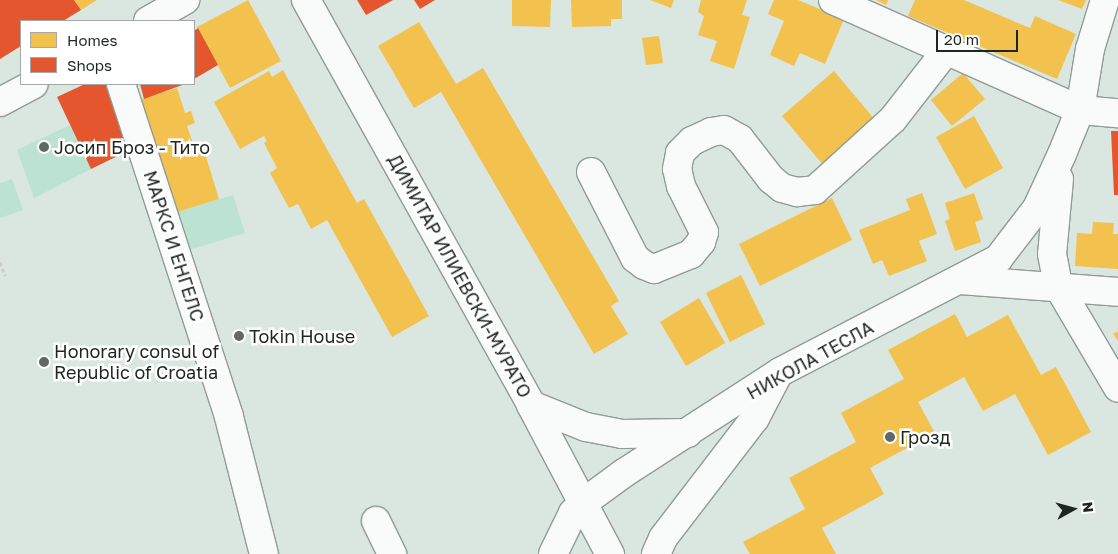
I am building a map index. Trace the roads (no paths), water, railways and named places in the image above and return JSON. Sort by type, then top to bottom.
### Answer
[{"type":"street","points":[[150,20],[186,0]]},
{"type":"street","name":"ДИМИТАР ИЛИЕВСКИ-МУРАТО","points":[[306,0],[531,405],[610,554]]},
{"type":"street","points":[[833,0],[1080,110],[1118,113]]},
{"type":"street","points":[[1105,0],[1090,49],[1080,110],[1062,154],[1052,254],[1058,286],[1118,388]]},
{"type":"street","points":[[591,172],[636,258],[644,266],[654,269],[691,254],[701,242],[704,232],[682,186],[677,169],[680,153],[692,141],[712,132],[724,130],[740,139],[771,179],[782,188],[797,192],[815,190],[893,119],[946,51]]},
{"type":"street","points":[[0,102],[32,85]]},
{"type":"street","name":"МАРКС И ЕНГЕЛС","points":[[125,94],[228,417],[264,554]]},
{"type":"street","name":"НИКОЛА ТЕСЛА","points":[[553,554],[567,522],[583,503],[780,372],[998,259],[1037,208],[1062,154]]},
{"type":"street","points":[[960,280],[1118,292]]},
{"type":"street","points":[[656,554],[663,538],[754,418],[780,372]]},
{"type":"street","points":[[531,405],[586,427],[622,434],[688,433]]},
{"type":"street","points":[[376,521],[392,554]]},
{"type":"place","name":"Јосип Броз - Тито","points":[[44,147]]},
{"type":"place","name":"Tokin House","points":[[239,336]]},
{"type":"place","name":"Honorary consul of Republic of Croatia","points":[[44,362]]},
{"type":"place","name":"Грозд","points":[[890,437]]}]
